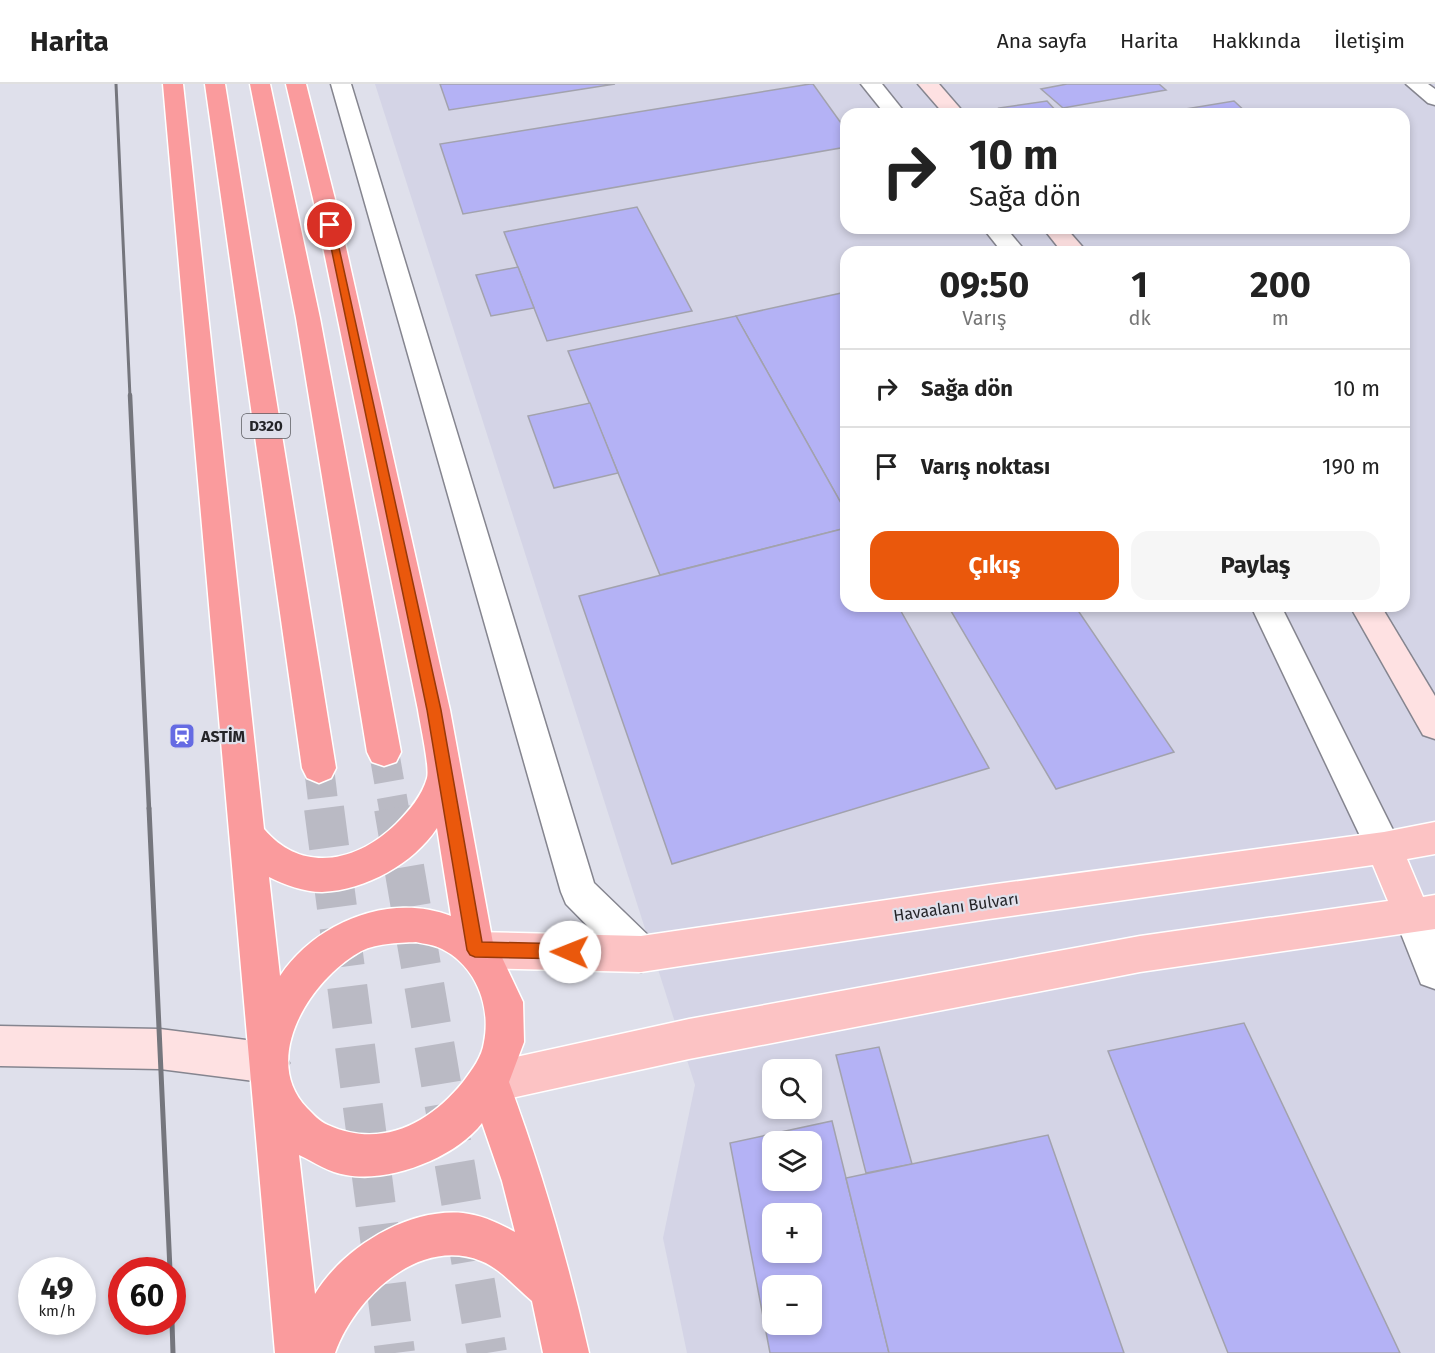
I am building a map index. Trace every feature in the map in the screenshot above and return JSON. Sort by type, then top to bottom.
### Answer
[{"type":"highway","points":[[173,84],[298,1353]]},
{"type":"highway","name":"D320","points":[[215,84],[319,768]]},
{"type":"highway","points":[[260,84],[308,318],[384,752]]},
{"type":"highway","points":[[296,84],[325,203],[434,710],[475,950]]},
{"type":"highway","points":[[246,834],[267,858],[291,870],[317,875],[348,873],[374,862],[414,831],[441,791],[445,776]]},
{"type":"highway","points":[[416,925],[448,933],[475,950],[496,976],[505,1009],[503,1046],[489,1083],[465,1115],[432,1140],[395,1154],[356,1157],[321,1148],[293,1127],[275,1097],[269,1063],[273,1026],[290,991],[315,962],[346,940],[380,927],[416,925]]},
{"type":"highway","points":[[489,1083],[523,1181],[552,1288],[566,1353]]},
{"type":"highway","points":[[312,1353],[336,1303],[367,1268],[404,1244],[434,1236],[458,1235],[484,1240],[500,1248],[552,1288]]},
{"type":"main road","name":"Havaalanı Bulvarı","points":[[475,950],[641,954],[989,902],[1384,848],[1435,838]]},
{"type":"main road","points":[[489,1083],[689,1040],[1140,954],[1424,914],[1384,848]]},
{"type":"street","points":[[341,84],[579,892],[641,954]]},
{"type":"street","points":[[871,84],[891,108]]},
{"type":"street","points":[[928,84],[950,108]]},
{"type":"street","points":[[1416,84],[1435,99]]},
{"type":"street","points":[[998,234],[1009,246]]},
{"type":"street","points":[[1059,234],[1070,246]]},
{"type":"street","points":[[1269,612],[1384,848]]},
{"type":"street","points":[[1369,612],[1435,725]]},
{"type":"street","points":[[1424,914],[1435,971]]},
{"type":"street","points":[[0,1046],[160,1049],[269,1063]]},
{"type":"shaded area","points":[[375,84],[1435,84],[1435,1353],[687,1353],[663,1238],[695,1085]]},
{"type":"building","points":[[440,84],[615,84],[449,110]]},
{"type":"building","points":[[810,84],[813,84],[840,122],[840,148],[463,214],[440,144]]},
{"type":"building","points":[[1067,84],[1159,84],[1166,90],[1063,108],[1041,89]]},
{"type":"building","points":[[1047,101],[1053,108],[999,108]]},
{"type":"building","points":[[1234,101],[1242,108],[1191,108]]},
{"type":"building","points":[[637,207],[692,311],[547,341],[504,232]]},
{"type":"building","points":[[518,267],[534,308],[491,316],[476,275]]},
{"type":"building","points":[[840,293],[840,501],[736,316]]},
{"type":"building","points":[[736,316],[840,501],[840,530],[660,575],[568,351]]},
{"type":"building","points":[[590,403],[618,473],[554,488],[528,416]]},
{"type":"building","points":[[840,530],[840,612],[901,612],[989,768],[672,864],[579,596]]},
{"type":"building","points":[[952,612],[1079,612],[1174,752],[1056,789]]},
{"type":"building","points":[[1244,1023],[1400,1353],[1228,1353],[1108,1051]]},
{"type":"building","points":[[879,1047],[912,1164],[866,1173],[836,1055]]},
{"type":"building","points":[[832,1121],[889,1353],[770,1353],[767,1335],[822,1335],[822,1275],[762,1275],[762,1311],[730,1143],[762,1136],[762,1191],[822,1191],[822,1131],[786,1131]]},
{"type":"building","points":[[1048,1135],[1124,1353],[889,1353],[846,1178]]},
{"type":"tunnel","points":[[384,752],[394,809]]},
{"type":"tunnel","points":[[319,768],[324,809]]},
{"type":"tunnel","points":[[324,808],[395,1353]]},
{"type":"tunnel","points":[[394,808],[487,1353]]},
{"type":"railway","points":[[116,84],[130,397]]},
{"type":"railway","points":[[130,395],[149,809]]},
{"type":"railway","points":[[149,808],[169,1257]]},
{"type":"railway","points":[[172,1335],[173,1353]]},
{"type":"place","name":"ASTİM","points":[[182,736]]},
{"type":"route","points":[[330,225],[434,710],[475,950],[570,952]]}]
